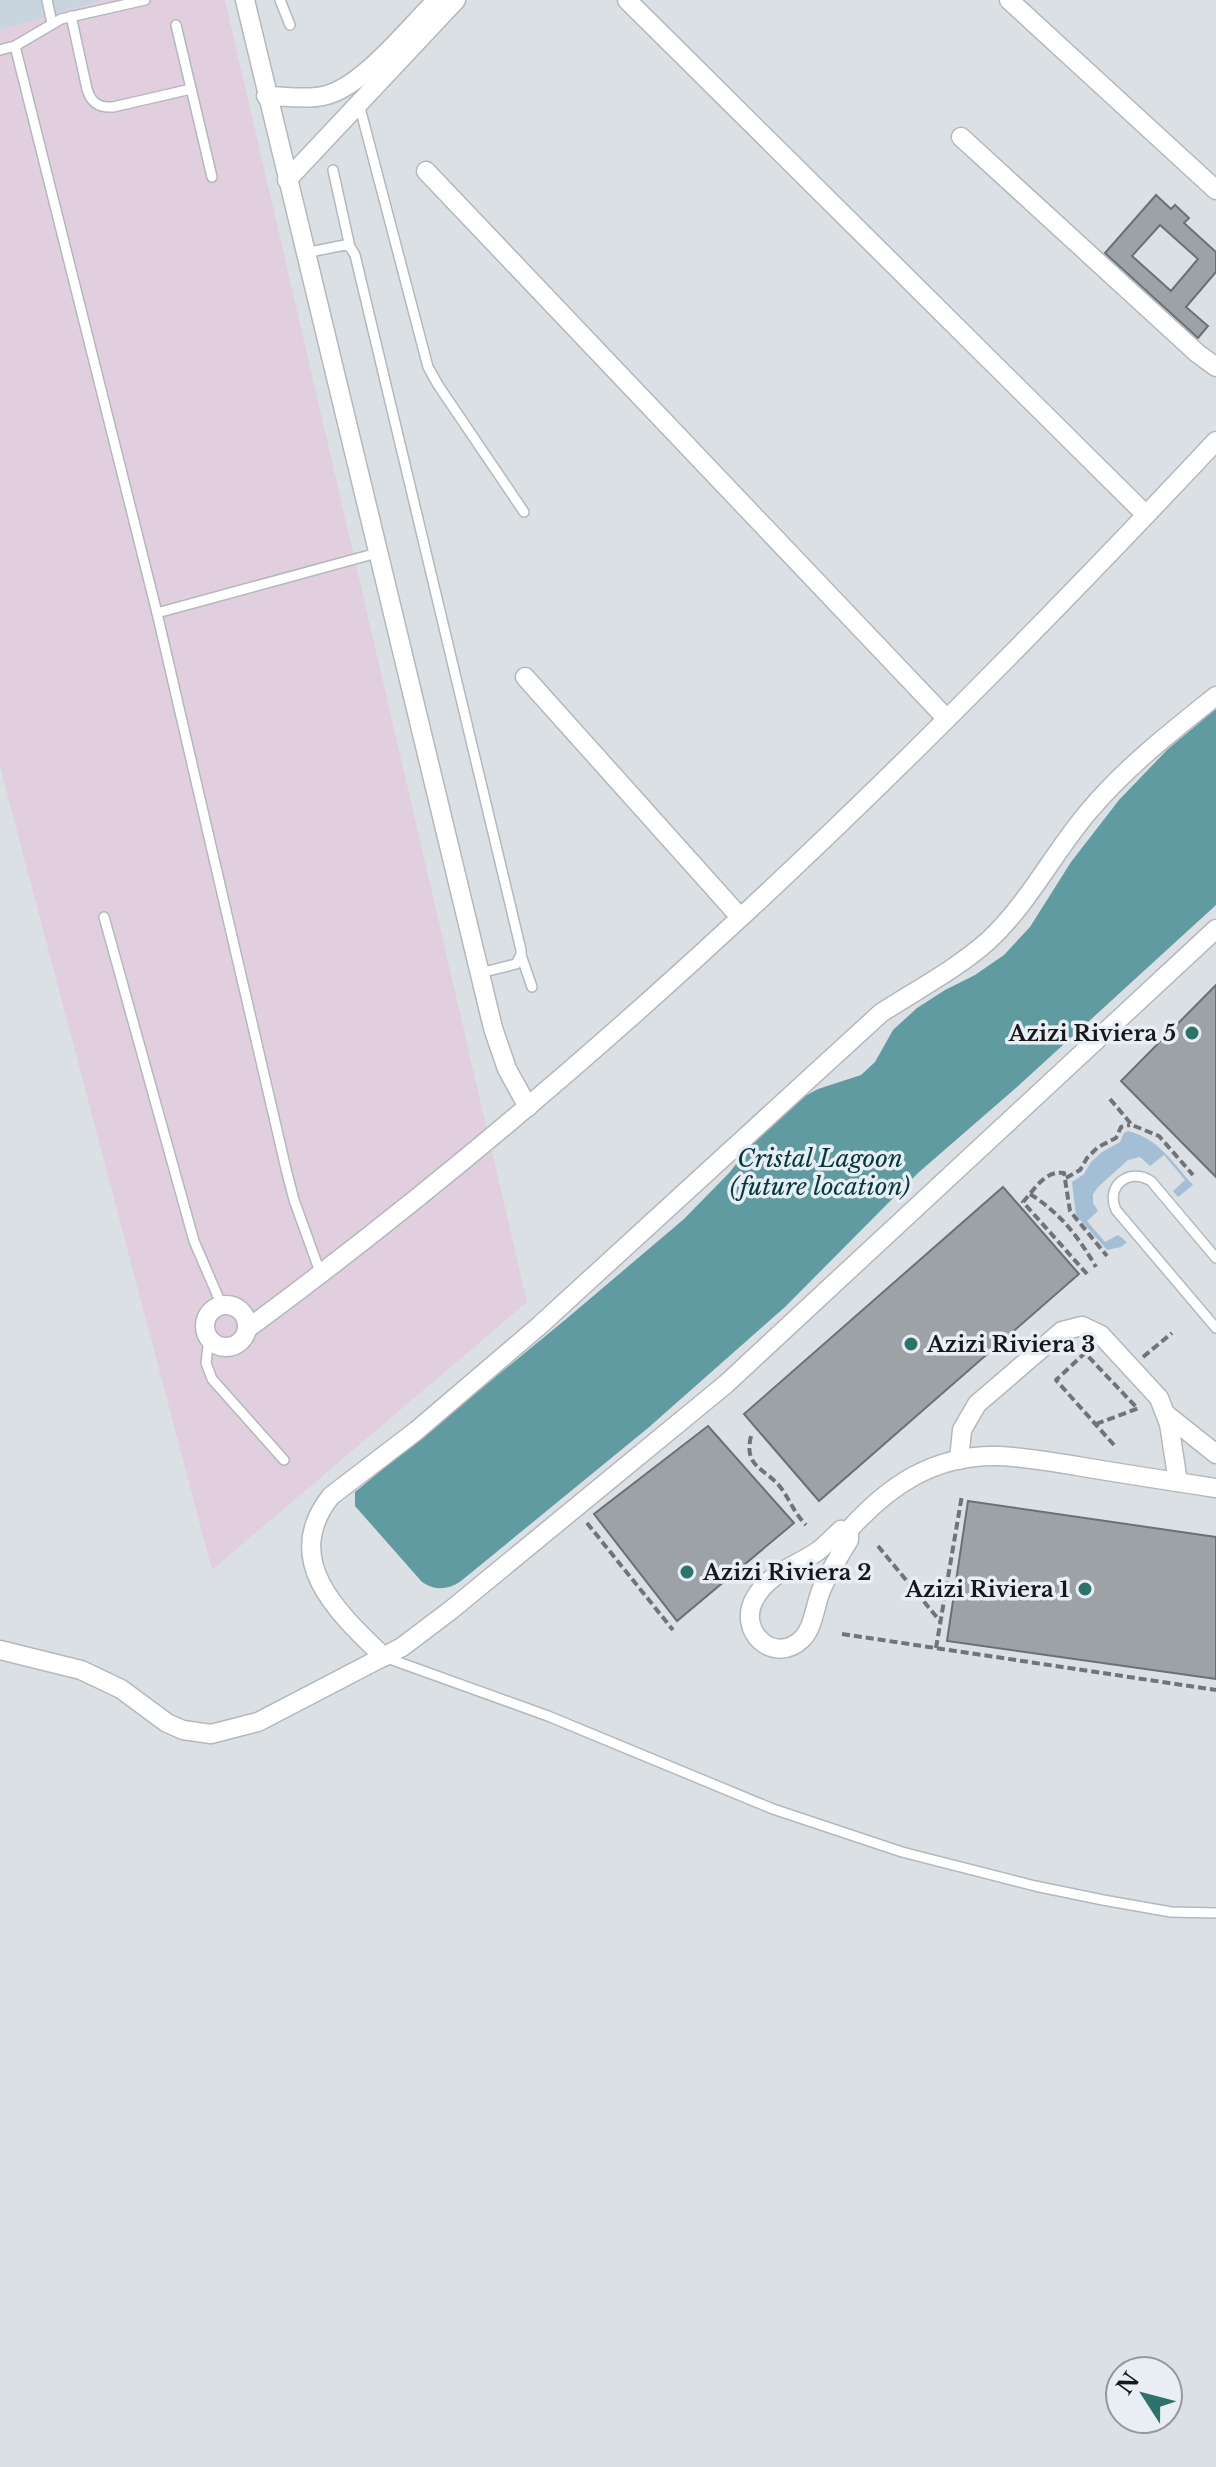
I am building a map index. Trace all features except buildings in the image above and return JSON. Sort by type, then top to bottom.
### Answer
[{"type":"street","points":[[245,0],[499,1049],[528,1107]]},
{"type":"street","points":[[266,96],[312,98],[339,91],[363,74],[437,0]]},
{"type":"street","points":[[287,180],[456,0]]},
{"type":"street","points":[[627,0],[1146,515]]},
{"type":"street","points":[[1009,0],[1216,190]]},
{"type":"street","points":[[961,137],[1216,367]]},
{"type":"street","points":[[426,171],[947,719]]},
{"type":"street","points":[[247,1329],[243,1314],[237,1308],[222,1306],[208,1315],[205,1323],[209,1338],[223,1347],[239,1343],[247,1329],[395,1218],[528,1107],[740,917],[947,719],[1216,441]]},
{"type":"street","points":[[525,677],[740,917]]},
{"type":"street","points":[[384,1657],[333,1603],[312,1568],[313,1529],[331,1496],[416,1431],[529,1335],[881,1013],[941,977],[989,940],[1028,896],[1099,800],[1149,750],[1216,696]]},
{"type":"street","points":[[0,1650],[81,1670],[121,1689],[167,1723],[183,1730],[211,1734],[258,1722],[410,1642],[685,1419],[776,1340],[1216,929]]},
{"type":"street","points":[[959,1460],[962,1430],[977,1404],[1057,1336],[1075,1327],[1089,1328],[1101,1335],[1153,1391],[1167,1415],[1178,1482]]},
{"type":"street","points":[[1167,1415],[1216,1454]]},
{"type":"street","points":[[847,1532],[849,1540],[826,1581],[808,1631],[802,1639],[787,1647],[777,1648],[761,1641],[750,1626],[750,1609],[760,1590],[775,1575],[816,1552],[838,1532],[847,1532],[871,1505],[903,1481],[939,1465],[999,1456],[1216,1488]]},
{"type":"lane","points":[[47,0],[52,23]]},
{"type":"lane","points":[[0,50],[15,46],[52,23],[71,16],[145,0]]},
{"type":"lane","points":[[280,0],[290,25]]},
{"type":"lane","points":[[71,16],[89,98],[95,104],[104,108],[113,107],[191,89]]},
{"type":"lane","points":[[176,25],[212,177]]},
{"type":"lane","points":[[15,46],[157,613],[286,1169],[321,1275]]},
{"type":"lane","points":[[359,104],[428,367],[524,512]]},
{"type":"lane","points":[[333,170],[521,955],[532,987]]},
{"type":"lane","points":[[305,253],[350,247]]},
{"type":"lane","points":[[157,613],[377,553]]},
{"type":"lane","points":[[104,917],[194,1241],[222,1306]]},
{"type":"lane","points":[[480,973],[516,964],[521,955]]},
{"type":"lane","points":[[1216,1258],[1151,1181],[1131,1176],[1118,1183],[1113,1196],[1116,1210],[1216,1328]]},
{"type":"lane","points":[[209,1338],[206,1363],[212,1379],[284,1460]]},
{"type":"lane","points":[[384,1657],[548,1716],[773,1809],[902,1852],[1103,1900],[1171,1912],[1216,1913]]},
{"type":"path","points":[[1110,1099],[1132,1125],[1159,1136],[1193,1175]]},
{"type":"path","points":[[1065,1180],[1071,1173],[1080,1170],[1098,1147],[1116,1138],[1121,1127],[1132,1125]]},
{"type":"path","points":[[1087,1274],[1023,1202],[1052,1173],[1064,1173],[1070,1211],[1107,1256]]},
{"type":"path","points":[[1030,1194],[1052,1209],[1071,1228],[1096,1267]]},
{"type":"path","points":[[1142,1358],[1172,1333]]},
{"type":"path","points":[[1114,1445],[1056,1380],[1085,1353],[1137,1408]]},
{"type":"path","points":[[1096,1424],[1145,1405]]},
{"type":"path","points":[[751,1436],[749,1452],[752,1460],[777,1483],[806,1525]]},
{"type":"path","points":[[936,1648],[962,1495]]},
{"type":"path","points":[[575,1509],[673,1630]]},
{"type":"path","points":[[878,1546],[940,1621]]},
{"type":"path","points":[[842,1634],[1216,1690]]},
{"type":"shaded area","points":[[0,0],[103,0],[0,30]]},
{"type":"shaded area","points":[[103,0],[225,0],[527,1302],[212,1570],[0,767],[0,30]]},
{"type":"shaded area","points":[[1128,1131],[1156,1145],[1193,1185],[1178,1197],[1173,1191],[1185,1180],[1164,1155],[1150,1166],[1140,1157],[1128,1160],[1093,1194],[1093,1203],[1098,1211],[1087,1221],[1105,1242],[1118,1235],[1127,1242],[1121,1247],[1107,1250],[1076,1215],[1072,1182],[1084,1174],[1102,1152],[1120,1142]]},
{"type":"water","name":"Cristal Lagoon (future location)","points":[[1216,709],[1216,905],[918,1173],[785,1307],[648,1428],[461,1581],[442,1588],[422,1582],[355,1506],[355,1492],[684,1219],[730,1172],[761,1131],[789,1105],[818,1089],[861,1075],[875,1062],[893,1030],[917,1008],[1004,955],[1030,927],[1071,862],[1119,800],[1168,749]]},
{"type":"place","name":"Azizi Riviera 5","points":[[1192,1033]]},
{"type":"place","name":"Azizi Riviera 3","points":[[911,1344]]},
{"type":"place","name":"Azizi Riviera 2","points":[[687,1572]]},
{"type":"place","name":"Azizi Riviera 1","points":[[1085,1589]]}]
